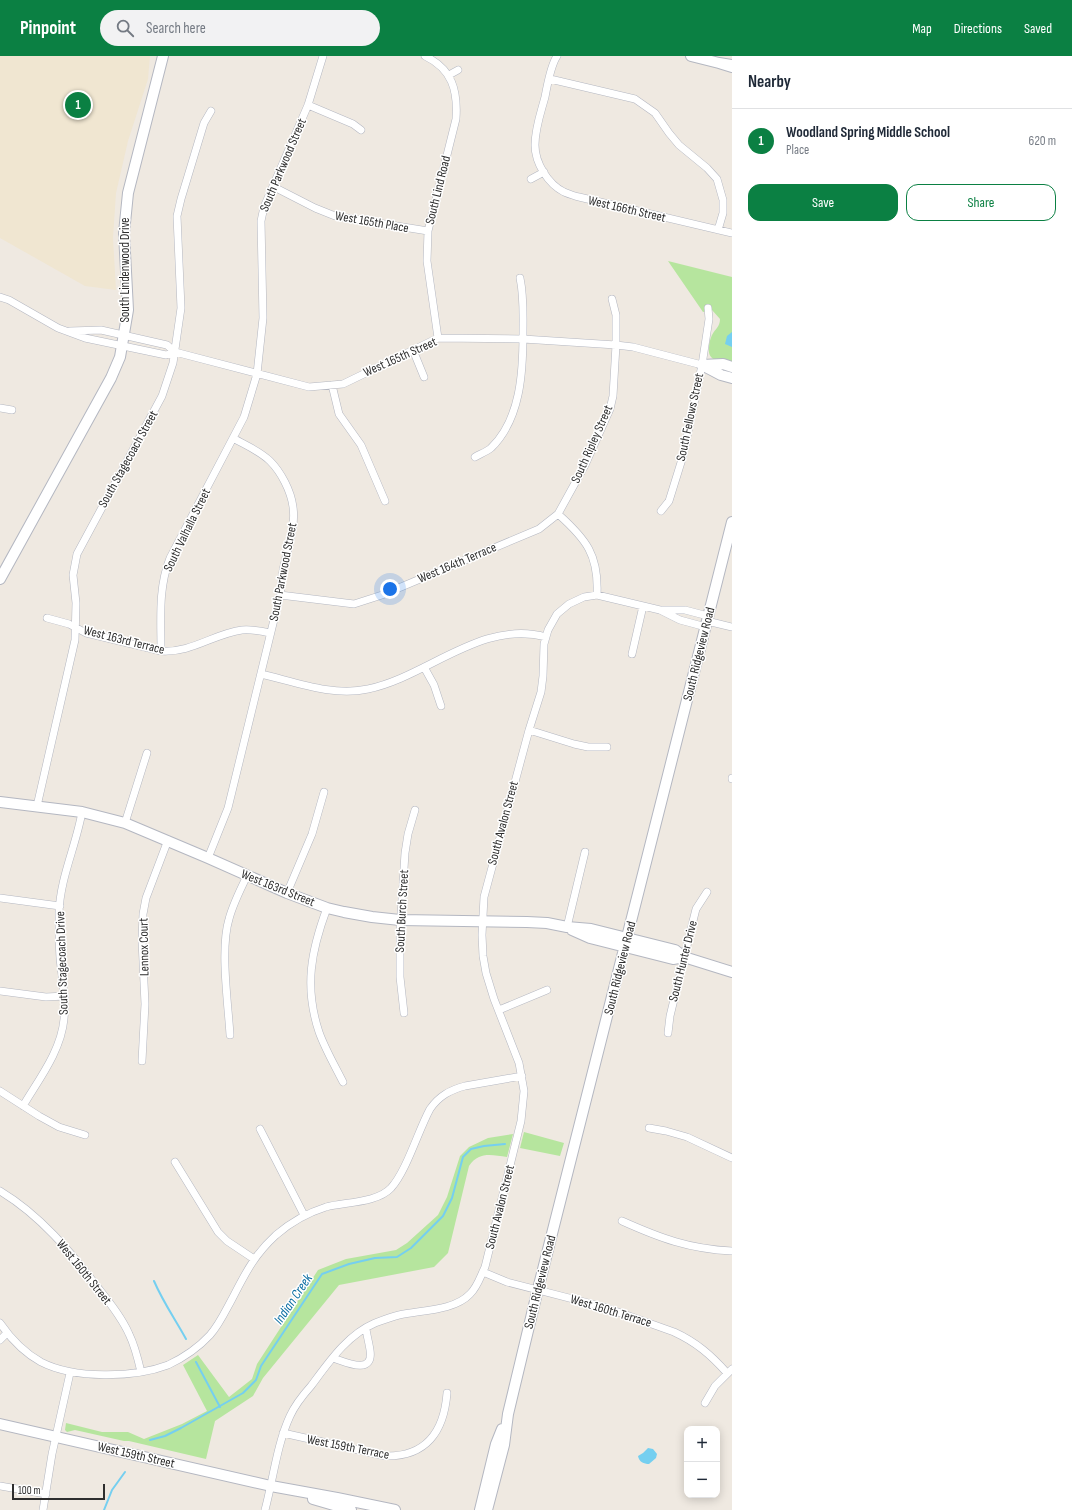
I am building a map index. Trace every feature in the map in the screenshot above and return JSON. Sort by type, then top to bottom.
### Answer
[{"type":"main road","name":"South Lindenwood Drive","points":[[0,579],[111,378],[120,357],[128,310],[124,233],[126,203],[129,186],[163,56]]},
{"type":"main road","points":[[691,56],[732,66]]},
{"type":"main road","name":"West 165th Street","points":[[702,365],[723,364],[732,367]]},
{"type":"main road","name":"West 165th Street","points":[[702,365],[721,376],[732,378]]},
{"type":"main road","name":"South Ridgeview Road","points":[[488,1510],[504,1446],[508,1414],[538,1290],[732,522]]},
{"type":"main road","name":"West 163rd Street","points":[[0,802],[82,812],[125,823],[168,840],[287,893],[327,908],[372,917],[400,920],[527,922],[591,929],[626,942],[675,950],[684,957],[732,972]]},
{"type":"main road","name":"South Ridgeview Road","points":[[480,1510],[496,1444],[508,1414]]},
{"type":"main road","name":"West 159th Street","points":[[0,1424],[271,1486],[395,1510]]},
{"type":"main road","name":"West 159th Street","points":[[271,1486],[351,1510]]},
{"type":"street","name":"South Parkwood Street","points":[[208,858],[228,808],[280,595],[283,572],[293,528],[294,507],[280,474],[269,461],[258,452],[233,438],[244,417],[257,374],[263,318],[261,220],[264,207],[274,188],[308,105],[323,56]]},
{"type":"street","name":"South Lind Road","points":[[425,56],[437,63],[449,75],[455,90],[457,106],[456,119],[428,231],[427,261],[438,338]]},
{"type":"street","points":[[532,179],[544,172],[540,166],[535,145],[536,128],[556,57]]},
{"type":"street","points":[[449,75],[458,70]]},
{"type":"street","points":[[550,79],[635,99],[655,112],[679,145],[707,168],[717,179],[723,200],[723,213],[718,230]]},
{"type":"street","points":[[308,105],[353,124],[361,130]]},
{"type":"street","name":"South Stagecoach Street","points":[[37,806],[75,640],[76,628],[73,575],[77,554],[162,396],[173,363],[181,308],[178,216],[181,199],[204,123],[210,111]]},
{"type":"street","name":"West 166th Street","points":[[544,172],[557,187],[564,192],[579,197],[732,233]]},
{"type":"street","name":"West 165th Place","points":[[274,188],[314,208],[335,216],[428,231]]},
{"type":"street","points":[[475,458],[490,448],[504,431],[514,410],[520,385],[523,360],[523,293],[520,278]]},
{"type":"street","name":"West 165th Street","points":[[0,297],[9,300],[58,328],[70,331],[85,338],[166,355],[174,352]]},
{"type":"street","name":"South Ripley Street","points":[[558,514],[585,465],[610,409],[613,396],[616,345],[616,315],[612,299]]},
{"type":"street","name":"South Fellows Street","points":[[661,511],[669,501],[683,456],[702,365],[709,319],[708,308]]},
{"type":"street","name":"West 165th Street","points":[[70,331],[101,330],[167,344],[174,352],[309,387],[343,384],[438,338],[523,339],[616,345],[633,347],[702,365]]},
{"type":"street","points":[[414,350],[424,377]]},
{"type":"street","points":[[332,385],[339,414],[361,446],[385,501]]},
{"type":"street","points":[[0,408],[12,410]]},
{"type":"street","name":"South Valhalla Street","points":[[161,651],[161,598],[166,570],[170,558],[233,438]]},
{"type":"street","points":[[558,514],[582,537],[589,548],[596,570],[597,595]]},
{"type":"street","name":"West 164th Terrace","points":[[280,595],[354,604],[382,595],[539,529],[558,514]]},
{"type":"street","points":[[261,674],[323,689],[338,691],[367,690],[389,684],[470,646],[508,635],[529,634],[546,637],[552,622],[569,604],[584,597],[597,595],[660,610],[685,610],[707,621]]},
{"type":"street","points":[[632,654],[643,606]]},
{"type":"street","points":[[660,610],[680,620],[707,621],[732,627]]},
{"type":"street","name":"West 163rd Terrace","points":[[47,618],[69,624],[86,633],[161,651],[185,650],[230,632],[258,630],[270,633]]},
{"type":"street","name":"South Avalon Street","points":[[265,1510],[283,1433],[290,1414],[341,1348],[375,1323],[398,1315],[431,1310],[457,1303],[470,1295],[478,1283],[485,1267],[521,1121],[524,1098],[522,1076],[517,1056],[490,987],[483,956],[482,922],[486,886],[541,692],[546,637]]},
{"type":"street","points":[[424,667],[434,685],[441,706]]},
{"type":"street","points":[[529,730],[574,744],[588,747],[607,747]]},
{"type":"street","points":[[125,823],[147,753]]},
{"type":"street","points":[[287,893],[312,834],[324,792]]},
{"type":"street","name":"South Burch Street","points":[[404,1013],[400,977],[400,920],[405,853],[414,810]]},
{"type":"street","name":"South Stagecoach Drive","points":[[23,1106],[48,1065],[58,1042],[64,1020],[65,996],[60,958],[60,906],[63,882],[82,812]]},
{"type":"street","name":"Lennox Court","points":[[142,1062],[145,997],[142,940],[143,914],[146,898],[168,840]]},
{"type":"street","points":[[566,927],[585,852]]},
{"type":"street","points":[[230,1035],[226,973],[226,930],[234,906],[247,876]]},
{"type":"street","name":"South Hunter Drive","points":[[668,1033],[670,1016],[696,909],[707,892]]},
{"type":"street","points":[[0,898],[60,906]]},
{"type":"street","points":[[327,908],[318,931],[312,961],[310,977],[311,994],[319,1033],[343,1082]]},
{"type":"street","points":[[498,1010],[547,990]]},
{"type":"street","points":[[0,991],[46,997],[65,996]]},
{"type":"street","points":[[0,1323],[17,1345],[29,1354],[42,1362],[70,1373],[98,1375],[140,1372],[167,1365],[178,1360],[205,1341],[220,1322],[254,1259],[276,1235],[304,1215],[335,1205],[376,1197],[387,1191],[399,1177],[434,1102],[448,1092],[465,1086],[522,1076]]},
{"type":"street","points":[[0,1091],[59,1126],[85,1135]]},
{"type":"street","points":[[649,1128],[687,1137],[732,1158]]},
{"type":"street","points":[[260,1129],[304,1215]]},
{"type":"street","points":[[175,1162],[218,1232],[227,1241],[254,1259]]},
{"type":"street","name":"West 160th Street","points":[[0,1191],[14,1199],[54,1234],[87,1273],[126,1327],[137,1354],[140,1372]]},
{"type":"street","points":[[622,1221],[679,1244],[697,1248],[732,1251]]},
{"type":"street","name":"West 160th Terrace","points":[[483,1272],[508,1282],[604,1307],[674,1332],[685,1337],[704,1350],[730,1371]]},
{"type":"street","points":[[333,1358],[359,1366],[368,1364],[370,1361],[370,1350],[366,1329]]},
{"type":"street","points":[[0,1340],[7,1333]]},
{"type":"street","points":[[705,1403],[715,1386],[730,1371]]},
{"type":"street","points":[[43,1510],[49,1469],[70,1373]]},
{"type":"street","name":"West 159th Terrace","points":[[283,1433],[385,1456],[408,1454],[424,1446],[437,1432],[445,1409],[447,1393]]},
{"type":"street","points":[[0,1486],[46,1494]]},
{"type":"shaded area","points":[[0,56],[150,56],[148,79],[128,141],[116,193],[113,238],[116,290],[85,286],[0,238]]},
{"type":"green space","points":[[668,261],[732,277],[732,363],[716,360],[710,356],[710,340],[720,322],[720,319],[712,310],[703,312]]},
{"type":"green space","points":[[524,1132],[564,1143],[560,1156],[520,1148]]},
{"type":"green space","points":[[513,1134],[507,1157],[491,1155],[481,1156],[473,1161],[469,1166],[448,1253],[434,1267],[339,1285],[263,1378],[253,1396],[215,1421],[206,1459],[129,1441],[75,1430],[67,1432],[65,1430],[66,1423],[102,1432],[128,1432],[144,1439],[182,1424],[207,1411],[183,1365],[198,1355],[229,1397],[252,1379],[257,1364],[318,1270],[346,1259],[396,1250],[407,1243],[438,1215],[447,1197],[460,1156],[469,1147],[488,1138]]},
{"type":"water","points":[[732,332],[732,347],[725,344],[727,336]]},
{"type":"water","points":[[648,1448],[653,1449],[657,1454],[656,1458],[649,1464],[645,1464],[639,1460],[638,1456]]},
{"type":"waterway","name":"Indian Creek","points":[[150,1440],[165,1436],[181,1428],[243,1393],[256,1380],[261,1366],[322,1274],[349,1264],[375,1258],[397,1257],[411,1248],[443,1216],[452,1198],[463,1157],[471,1149],[505,1144]]},
{"type":"waterway","points":[[154,1281],[186,1339]]},
{"type":"waterway","points":[[196,1362],[220,1407]]},
{"type":"waterway","name":"Indian Creek","points":[[104,1510],[112,1490],[125,1472]]},
{"type":"place","name":"Woodland Spring Middle School","points":[[78,105]]}]
